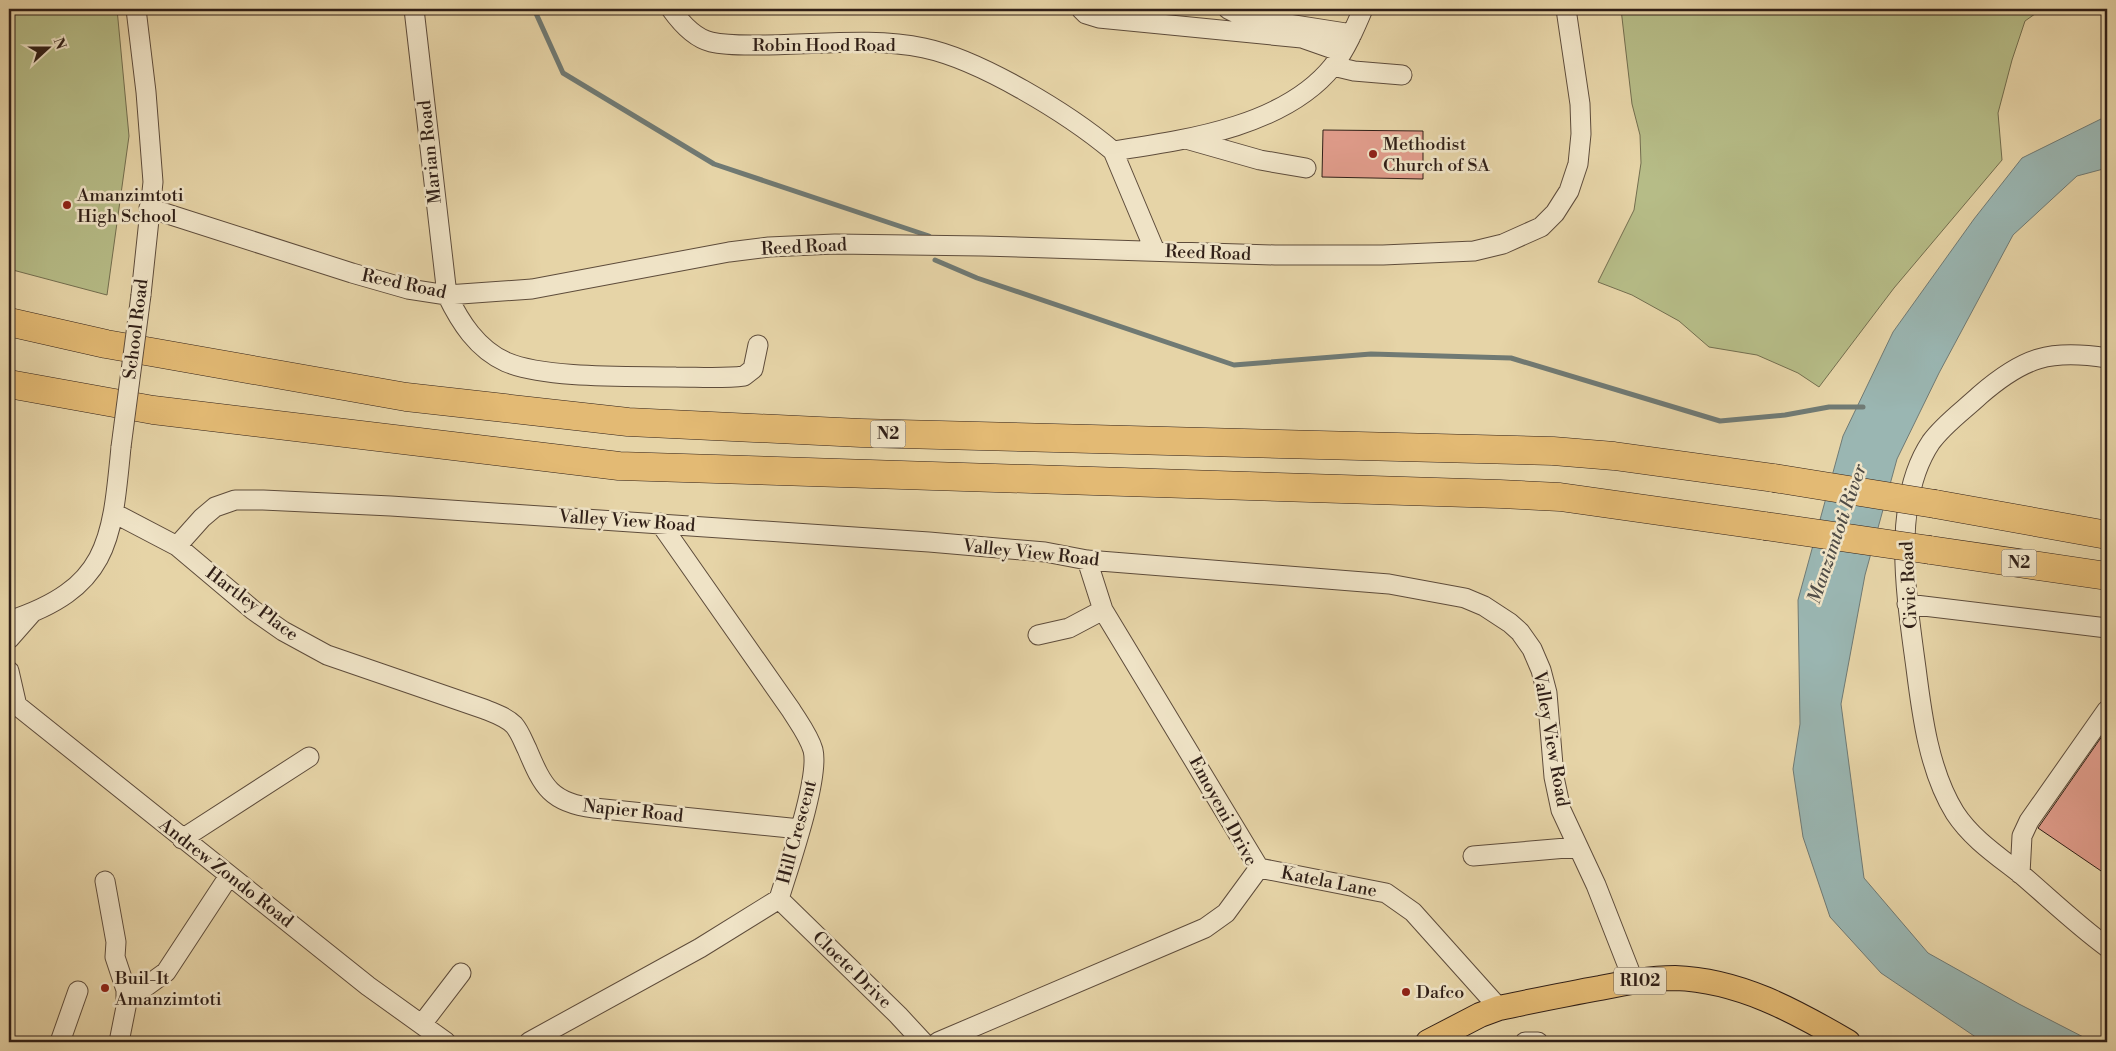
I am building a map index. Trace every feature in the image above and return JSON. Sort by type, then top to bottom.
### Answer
[{"type":"highway","name":"N2","points":[[9,322],[135,349],[406,397],[628,422],[861,433],[1553,451],[1652,460],[1774,478],[2107,535]]},
{"type":"highway","name":"N2","points":[[9,384],[153,410],[619,466],[1560,497],[2107,576]]},
{"type":"main road","name":"R102","points":[[1428,1042],[1480,1015],[1499,1008],[1634,982],[1676,978],[1733,988],[1780,1004],[1848,1042]]},
{"type":"street","name":"School Road","points":[[9,637],[32,613],[56,602],[83,580],[98,560],[106,544],[114,512],[153,182],[152,155],[136,9]]},
{"type":"street","name":"Marian Road","points":[[414,9],[446,295]]},
{"type":"street","name":"Robin Hood Road","points":[[671,9],[695,35],[711,42],[735,45],[881,42],[941,52],[984,71],[1058,111],[1093,134],[1113,151]]},
{"type":"street","points":[[1081,9],[1086,14],[1099,18],[1302,38],[1354,71],[1402,75]]},
{"type":"street","points":[[1228,9],[1244,17],[1352,34]]},
{"type":"street","points":[[1154,251],[1113,151],[1186,139],[1239,125],[1290,102],[1306,91],[1337,59],[1352,34],[1363,9]]},
{"type":"street","name":"Reed Road","points":[[149,208],[352,273],[408,289],[446,295],[532,289],[769,247],[899,244],[1383,255],[1474,251],[1509,242],[1540,227],[1556,213],[1568,191],[1578,164],[1582,134],[1580,104],[1566,9]]},
{"type":"street","points":[[1186,139],[1260,160],[1306,168]]},
{"type":"street","points":[[446,295],[460,322],[483,347],[505,362],[529,368],[597,375],[735,377],[744,376],[752,369],[758,345]]},
{"type":"street","name":"Civic Road","points":[[2107,358],[2068,353],[2025,362],[2002,376],[1951,421],[1932,441],[1915,479],[1904,540],[1908,604],[1920,701],[1928,738],[1946,794],[1966,827],[2084,930],[2107,947]]},
{"type":"street","name":"Valley View Road","points":[[177,546],[202,518],[215,508],[235,500],[391,506],[1016,550],[1086,560],[1389,584],[1465,598],[1491,610],[1520,632],[1532,649],[1541,670],[1547,693],[1557,793],[1562,810],[1634,982]]},
{"type":"street","name":"Hartley Place","points":[[114,512],[177,546],[253,610],[305,644],[327,655],[484,709]]},
{"type":"street","name":"Hill Crescent","points":[[529,1042],[700,948],[779,899],[800,829],[812,778],[813,752],[810,742],[791,710],[660,524]]},
{"type":"street","name":"Emoyeni Drive","points":[[938,1042],[1206,928],[1226,913],[1259,868],[1103,610],[1086,560]]},
{"type":"street","points":[[1908,604],[2107,628]]},
{"type":"street","points":[[1038,636],[1069,628],[1103,610]]},
{"type":"street","points":[[9,671],[13,702]]},
{"type":"street","name":"Andrew Zondo Road","points":[[13,702],[368,986],[446,1042]]},
{"type":"street","name":"Napier Road","points":[[484,709],[509,720],[516,727],[540,778],[554,796],[566,802],[579,806],[800,829]]},
{"type":"street","points":[[2020,874],[2022,836],[2029,821],[2107,710]]},
{"type":"street","points":[[182,839],[309,757]]},
{"type":"street","points":[[1473,856],[1578,847]]},
{"type":"street","name":"Katela Lane","points":[[1259,868],[1386,893],[1413,912],[1499,1008]]},
{"type":"street","points":[[126,1001],[170,967],[229,876]]},
{"type":"street","points":[[105,881],[116,942],[115,957],[126,990],[119,1042]]},
{"type":"street","name":"Cloete Drive","points":[[779,899],[898,1015],[923,1042]]},
{"type":"street","points":[[422,1024],[461,973]]},
{"type":"street","points":[[60,1042],[78,990]]},
{"type":"street","points":[[1525,1042],[1538,1042]]},
{"type":"green space","name":"Amanzimtoti High School","points":[[9,9],[117,9],[129,136],[107,295],[9,269]]},
{"type":"green space","points":[[1621,9],[2042,9],[2025,21],[2012,60],[1998,113],[2002,160],[1894,288],[1819,387],[1798,373],[1757,355],[1709,347],[1679,321],[1632,295],[1598,282],[1634,210],[1641,163],[1640,135],[1632,104]]},
{"type":"water","name":"Manzimtoti River","points":[[2107,116],[2107,168],[2077,176],[2013,235],[1939,373],[1897,459],[1865,575],[1841,704],[1864,878],[1928,953],[2019,1004],[2093,1042],[1983,1042],[1881,973],[1830,917],[1803,837],[1793,769],[1800,724],[1798,600],[1843,436],[1893,332],[1974,219],[2022,158]]},
{"type":"building","name":"Methodist Church of SA","points":[[1323,130],[1423,131],[1423,179],[1322,177]]},
{"type":"building","points":[[2107,729],[2107,875],[2038,828]]},
{"type":"waterway","points":[[534,9],[563,73],[714,164],[929,236]]},
{"type":"waterway","points":[[935,260],[977,278],[1234,365],[1371,354],[1511,358],[1720,421],[1785,415],[1829,407],[1863,407]]},
{"type":"place","name":"Methodist Church of SA","points":[[1373,154]]},
{"type":"place","name":"Amanzimtoti High School","points":[[67,205]]},
{"type":"place","name":"Buil-It Amanzimtoti","points":[[105,988]]},
{"type":"place","name":"Dafco","points":[[1406,992]]}]
